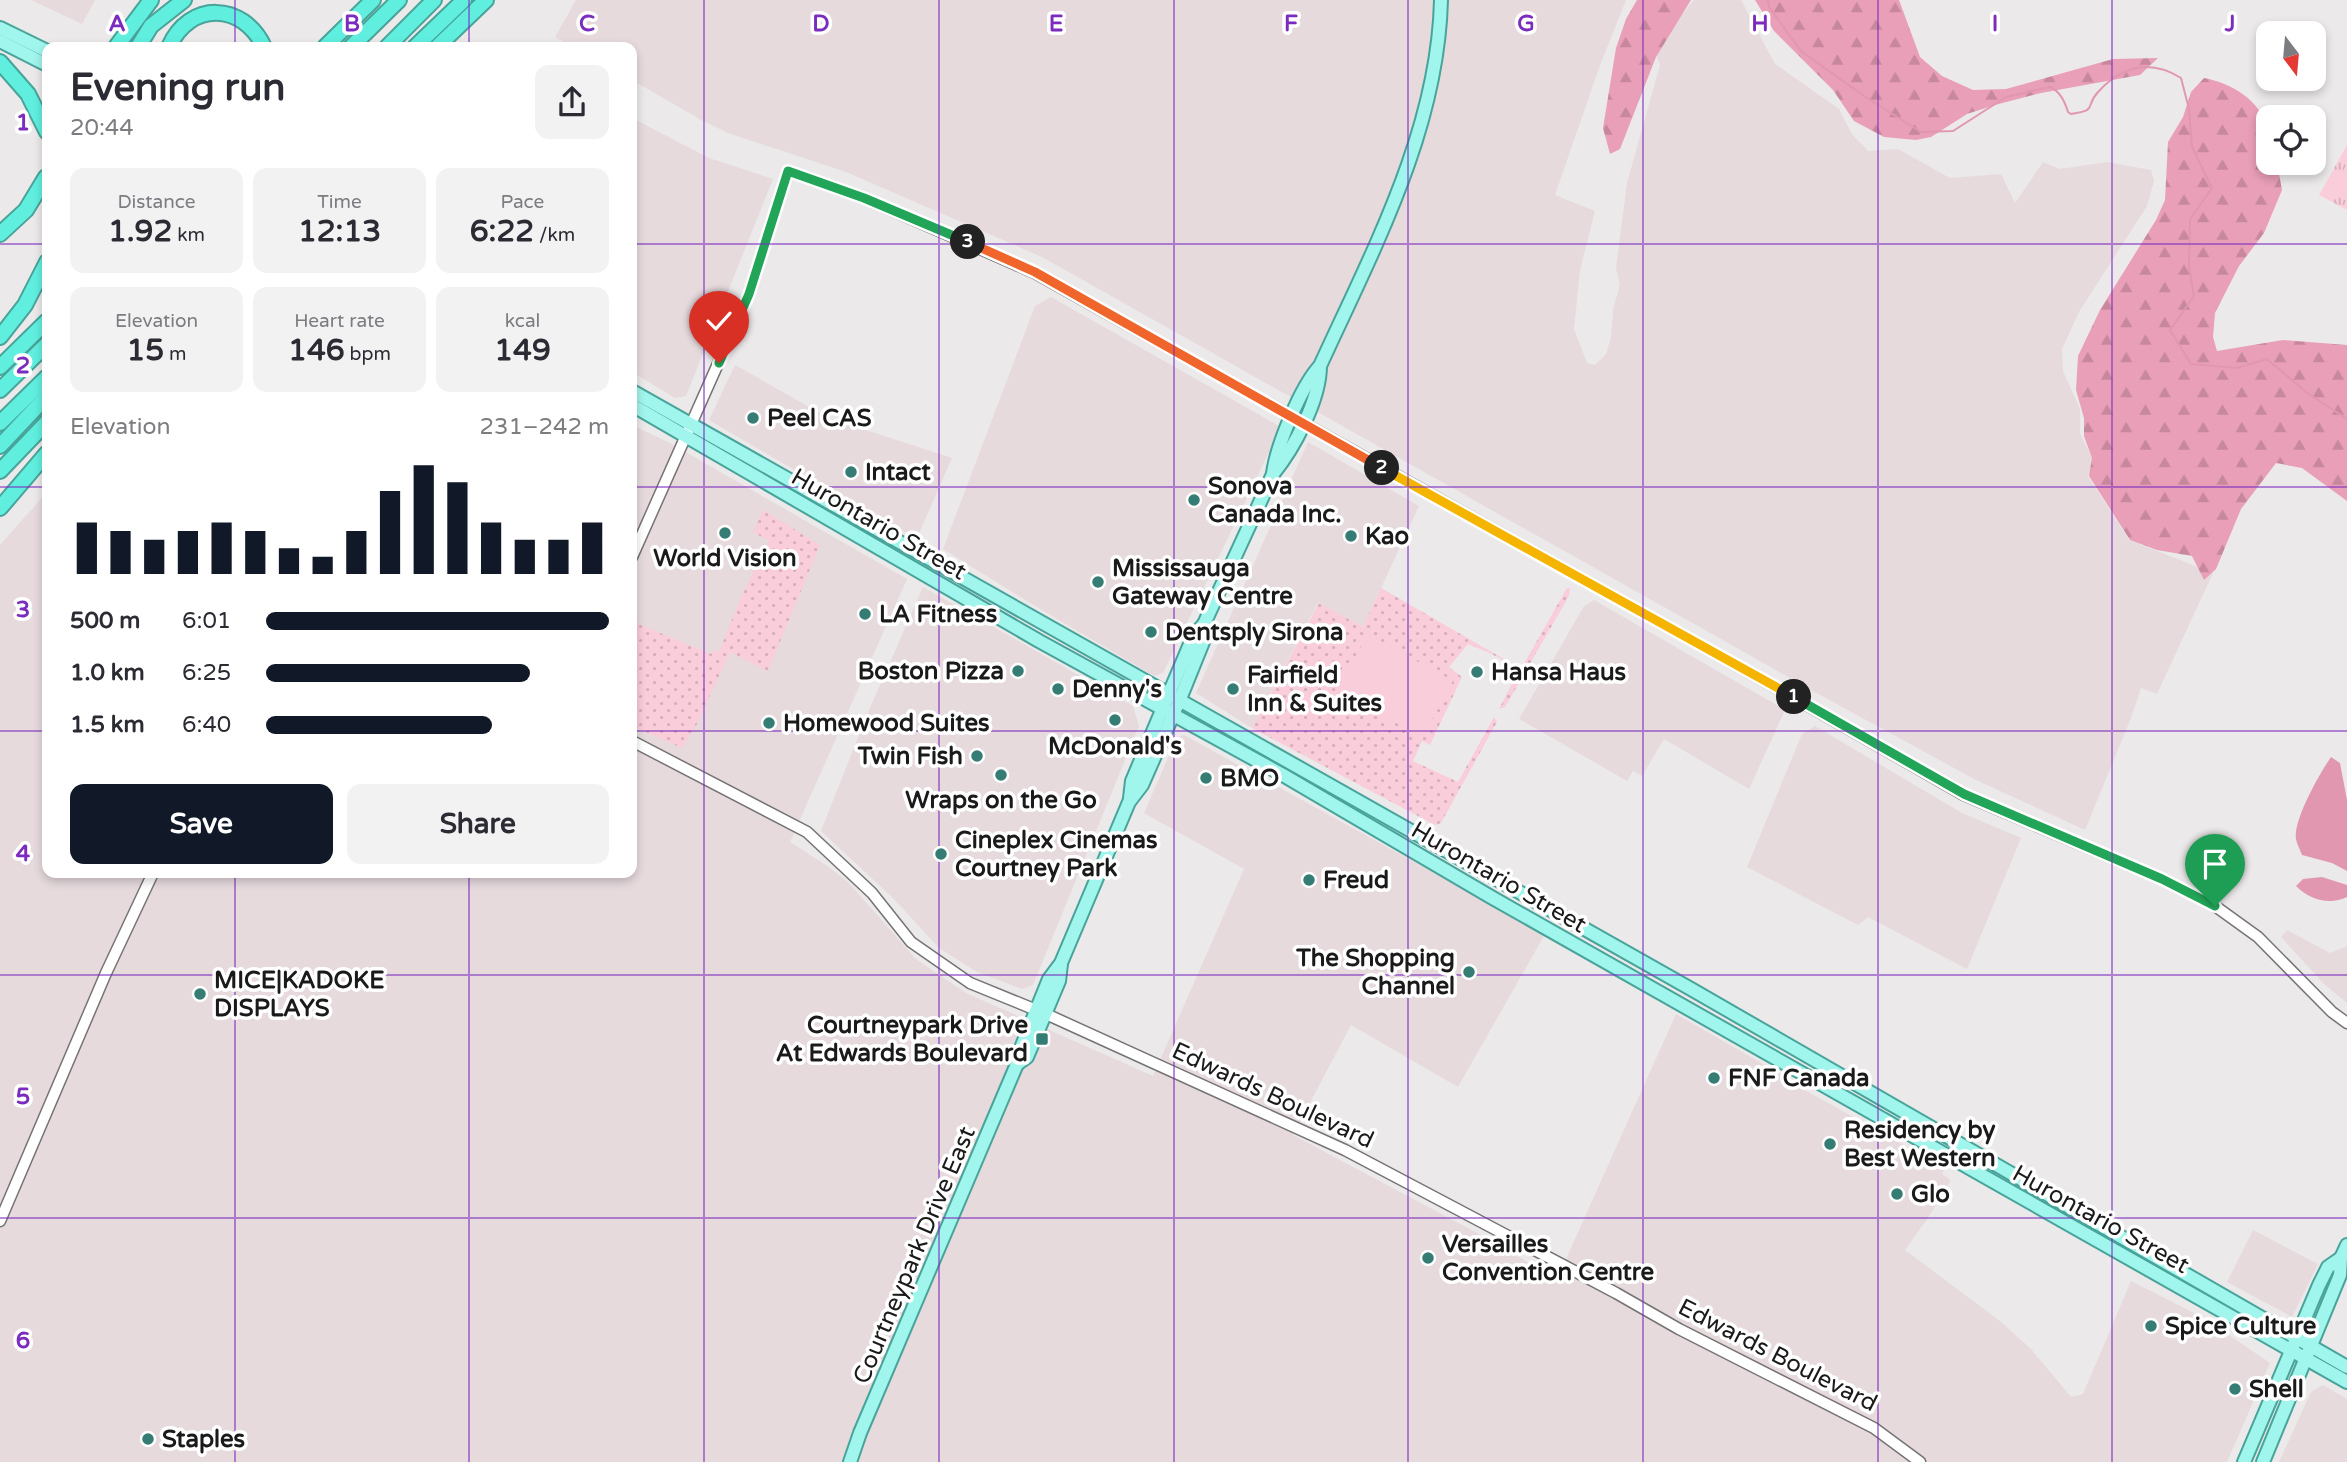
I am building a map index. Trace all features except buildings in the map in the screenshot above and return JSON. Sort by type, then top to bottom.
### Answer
[{"type":"highway","points":[[120,42],[151,0]]},
{"type":"highway","points":[[141,42],[151,26],[184,0]]},
{"type":"highway","points":[[331,42],[373,0]]},
{"type":"highway","points":[[356,42],[399,0]]},
{"type":"highway","points":[[392,42],[434,0]]},
{"type":"highway","points":[[420,42],[464,0]]},
{"type":"highway","points":[[442,42],[487,0]]},
{"type":"highway","points":[[455,42],[487,0]]},
{"type":"highway","points":[[172,42],[189,20],[213,13],[224,13],[245,22],[254,29],[261,42]]},
{"type":"highway","points":[[0,62],[28,94],[42,122]]},
{"type":"highway","points":[[0,234],[26,210],[42,184]]},
{"type":"highway","points":[[0,337],[25,305],[42,272]]},
{"type":"highway","points":[[0,367],[42,326]]},
{"type":"highway","points":[[0,390],[42,349]]},
{"type":"highway","points":[[0,423],[42,382]]},
{"type":"highway","points":[[0,446],[42,401]]},
{"type":"highway","points":[[0,471],[42,427]]},
{"type":"highway","points":[[0,508],[42,459]]},
{"type":"main road","name":"Courtneypark Drive East","points":[[850,1462],[1017,1064],[1019,1053],[1041,1012],[1049,979],[1061,963],[1130,800],[1132,781],[1175,696],[1193,637],[1204,624],[1273,474],[1285,460],[1310,377],[1320,366],[1386,220],[1429,97],[1440,37],[1441,0]]},
{"type":"main road","points":[[0,28],[42,49]]},
{"type":"main road","points":[[0,41],[42,62]]},
{"type":"main road","name":"Hurontario Street","points":[[637,394],[689,430],[1039,641],[1324,798],[1491,897],[2347,1382]]},
{"type":"main road","name":"Hurontario Street","points":[[637,407],[689,430],[1175,696],[1691,989],[2347,1367]]},
{"type":"main road","points":[[2263,1462],[2340,1275],[2341,1258],[2347,1245]]},
{"type":"main road","points":[[2244,1462],[2328,1267],[2341,1258]]},
{"type":"main road","points":[[2283,1414],[2298,1394],[2306,1375],[2320,1367]]},
{"type":"street","points":[[637,546],[749,294],[788,171],[864,198],[1035,272],[1964,794],[2162,879],[2215,906],[2258,937],[2332,1012],[2347,1023]]},
{"type":"street","name":"Edwards Boulevard","points":[[637,744],[807,832],[872,893],[911,942],[970,984],[1041,1012],[1345,1150],[1679,1329],[1874,1428],[1920,1462]]},
{"type":"street","points":[[0,1221],[106,973],[151,878]]},
{"type":"shaded area","points":[[31,0],[95,0],[82,24]]},
{"type":"shaded area","points":[[576,0],[1626,0],[1599,68],[1555,195],[1595,211],[1580,270],[1574,329],[1587,363],[1595,365],[1606,354],[1611,338],[1613,309],[1620,285],[1616,268],[1627,183],[1660,65],[1654,49],[1694,0],[1741,0],[1775,64],[1839,109],[1852,134],[1868,151],[1898,149],[1950,178],[2001,174],[2015,203],[2043,162],[2060,169],[2107,162],[2151,170],[2154,181],[2147,206],[2079,312],[2062,349],[2063,371],[2080,409],[2080,434],[2094,461],[2088,476],[2129,540],[2213,573],[2157,694],[2141,688],[2085,830],[1976,780],[1822,696],[1042,257],[846,172],[728,133],[703,121],[637,83],[637,42],[564,42],[555,37]]},
{"type":"shaded area","points":[[637,121],[709,158],[773,179],[686,396],[675,398],[637,375]]},
{"type":"shaded area","points":[[1051,297],[1281,427],[1163,673],[1154,676],[943,549],[1035,306]]},
{"type":"shaded area","points":[[735,365],[829,418],[952,458],[917,538],[875,517],[709,420]]},
{"type":"shaded area","points":[[637,427],[668,442],[907,579],[790,842],[848,882],[916,959],[966,993],[1153,1076],[1244,869],[1144,813],[1177,737],[1184,735],[1545,934],[1458,1087],[1351,1025],[1293,1135],[1479,1234],[1557,1279],[1676,1014],[1791,1080],[1790,1082],[1946,1168],[1942,1174],[1951,1180],[1905,1250],[2000,1321],[2031,1349],[2071,1397],[2083,1394],[2131,1281],[2204,1318],[2270,1363],[2227,1462],[0,1462],[0,545],[42,498],[42,878],[637,878]]},
{"type":"shaded area","points":[[1308,442],[1419,506],[1363,627],[1318,603],[1252,728],[1196,693]]},
{"type":"shaded area","points":[[923,587],[1133,706],[1139,726],[1033,985],[1022,989],[977,972],[939,948],[892,897],[821,831],[866,717]]},
{"type":"shaded area","points":[[1594,600],[1785,710],[1749,789],[1664,739],[1642,776],[1633,771],[1627,781],[1519,719],[1584,606]]},
{"type":"shaded area","points":[[1815,726],[1962,813],[2021,838],[1967,969],[1868,917],[1858,925],[1747,867],[1802,734]]},
{"type":"shaded area","points":[[2331,757],[2340,763],[2347,800],[2347,871],[2332,863],[2302,855],[2296,839],[2303,809]]},
{"type":"shaded area","points":[[2322,877],[2347,885],[2347,897],[2333,901],[2320,900],[2296,886],[2303,879]]},
{"type":"shaded area","points":[[2287,930],[2330,953],[2347,946],[2347,1003],[2324,984],[2281,937]]},
{"type":"shaded area","points":[[2253,1230],[2318,1264],[2292,1317],[2227,1282]]},
{"type":"shaded area","points":[[2323,1385],[2347,1399],[2347,1462],[2279,1462],[2311,1392]]},
{"type":"green space","points":[[1637,0],[1691,0],[1656,57],[1620,149],[1610,154],[1603,128],[1616,48],[1626,19]]},
{"type":"green space","points":[[1755,0],[1899,0],[1920,57],[1942,76],[1973,90],[2006,89],[2113,59],[2158,58],[2140,75],[2041,93],[1995,105],[1967,114],[1931,137],[1916,140],[1884,137],[1854,121],[1833,90],[1774,31]]},
{"type":"green space","points":[[2204,78],[2224,84],[2252,101],[2256,107],[2256,175],[2279,175],[2282,190],[2264,233],[2239,266],[2215,313],[2213,337],[2217,351],[2283,340],[2347,345],[2347,501],[2302,468],[2276,463],[2241,509],[2216,569],[2204,580],[2192,556],[2157,550],[2130,540],[2089,476],[2092,458],[2084,436],[2084,418],[2076,390],[2078,356],[2100,310],[2156,220],[2165,200],[2168,142],[2183,117],[2191,92]]},
{"type":"green space","points":[[2347,145],[2347,210],[2319,195]]},
{"type":"green space","points":[[2347,163],[2347,201],[2332,193]]},
{"type":"green space","points":[[763,510],[820,545],[768,671],[730,652],[697,724],[682,748],[637,728],[637,622],[711,654],[713,650],[719,652],[741,597],[769,541],[753,532]]},
{"type":"green space","points":[[1381,588],[1521,669],[1567,588],[1570,588],[1569,596],[1505,707],[1499,709],[1516,676],[1508,664],[1468,644],[1449,667],[1462,677],[1430,745],[1422,741],[1413,761],[1458,782],[1494,717],[1497,722],[1441,823],[1435,825],[1252,728],[1319,603],[1363,627]]},
{"type":"green space","points":[[1368,634],[1453,681],[1422,737],[1337,690]]},
{"type":"waterway","points":[[1768,0],[1769,7],[1801,51],[1921,132],[1953,131],[2006,97],[2050,87],[2062,97],[2068,112],[2071,114],[2085,111],[2107,83],[2137,68],[2158,69],[2181,78],[2189,109],[2192,147],[2212,188],[2190,219],[2189,266],[2194,296],[2170,330],[2191,364],[2237,368],[2267,359],[2306,392],[2347,419]]},
{"type":"place","name":"Peel CAS","points":[[753,418]]},
{"type":"place","name":"Intact","points":[[851,472]]},
{"type":"place","name":"Sonova Canada Inc.","points":[[1194,500]]},
{"type":"place","name":"World Vision","points":[[725,533]]},
{"type":"place","name":"Kao","points":[[1351,536]]},
{"type":"place","name":"Mississauga Gateway Centre","points":[[1098,582]]},
{"type":"place","name":"LA Fitness","points":[[865,614]]},
{"type":"place","name":"Dentsply Sirona","points":[[1151,632]]},
{"type":"place","name":"Boston Pizza","points":[[1018,671]]},
{"type":"place","name":"Hansa Haus","points":[[1477,672]]},
{"type":"place","name":"Denny's","points":[[1058,689]]},
{"type":"place","name":"Fairfield Inn & Suites","points":[[1233,689]]},
{"type":"place","name":"McDonald's","points":[[1115,720]]},
{"type":"place","name":"Homewood Suites","points":[[769,723]]},
{"type":"place","name":"Twin Fish","points":[[977,756]]},
{"type":"place","name":"Wraps on the Go","points":[[1001,775]]},
{"type":"place","name":"BMO","points":[[1206,778]]},
{"type":"place","name":"Cineplex Cinemas Courtney Park","points":[[941,854]]},
{"type":"place","name":"Freud","points":[[1309,880]]},
{"type":"place","name":"The Shopping Channel","points":[[1469,972]]},
{"type":"place","name":"MICE|KADOKE DISPLAYS","points":[[200,994]]},
{"type":"place","name":"Courtneypark Drive At Edwards Boulevard","points":[[1042,1039]]},
{"type":"place","name":"FNF Canada","points":[[1714,1078]]},
{"type":"place","name":"Residency by Best Western","points":[[1830,1144]]},
{"type":"place","name":"Glo","points":[[1897,1194]]},
{"type":"place","name":"Versailles Convention Centre","points":[[1428,1258]]},
{"type":"place","name":"Spice Culture","points":[[2151,1326]]},
{"type":"place","name":"Shell","points":[[2235,1389]]},
{"type":"place","name":"Staples","points":[[148,1439]]},
{"type":"route","points":[[719,363],[749,294],[788,171],[829,184],[1035,272],[1964,794],[2162,879],[2215,906]]}]
